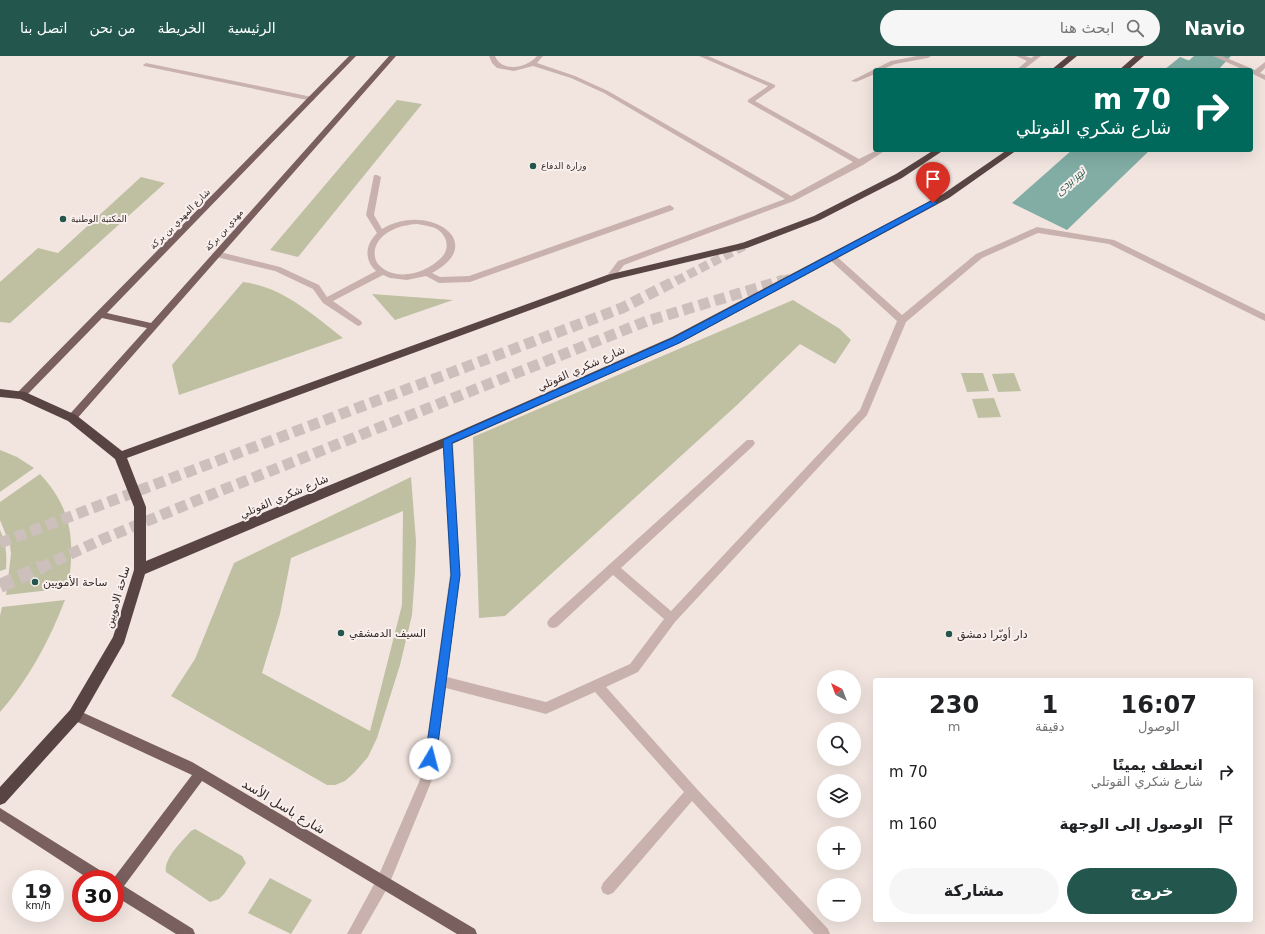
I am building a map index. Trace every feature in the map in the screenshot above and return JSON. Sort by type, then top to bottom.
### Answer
[{"type":"highway","points":[[1058,68],[1073,56]]},
{"type":"highway","points":[[1125,68],[1140,56]]},
{"type":"highway","points":[[0,393],[21,395],[72,418],[120,456],[610,278],[744,246],[817,218],[899,176],[937,152]]},
{"type":"highway","name":"شارع شكري القوتلي","points":[[140,570],[448,441],[676,340],[946,196],[1010,152]]},
{"type":"highway","name":"ساحة الامويين","points":[[0,798],[76,715],[119,639],[140,570],[140,507],[120,456]]},
{"type":"main road","name":"شارع المهدي بن بركة","points":[[21,395],[312,99],[352,56]]},
{"type":"main road","name":"مهدي بن بركة","points":[[72,418],[393,56]]},
{"type":"main road","points":[[100,314],[152,326]]},
{"type":"main road","name":"شارع باسل الأسد","points":[[76,715],[188,766],[470,934]]},
{"type":"main road","points":[[124,876],[200,774]]},
{"type":"main road","points":[[0,814],[87,870]]},
{"type":"main road","points":[[124,894],[188,934]]},
{"type":"street","points":[[492,56],[493,61],[503,67],[518,69],[533,64],[538,61],[540,56]]},
{"type":"street","points":[[702,56],[773,86],[750,102],[860,163]]},
{"type":"street","points":[[880,68],[893,62],[928,56]]},
{"type":"street","points":[[1019,56],[1032,61]]},
{"type":"street","points":[[1022,68],[1038,56]]},
{"type":"street","points":[[1216,56],[1246,68]]},
{"type":"street","points":[[533,64],[573,77],[606,92],[792,199]]},
{"type":"street","points":[[1253,70],[1265,64]]},
{"type":"street","points":[[146,65],[312,99]]},
{"type":"street","points":[[854,81],[873,72]]},
{"type":"street","points":[[1253,72],[1265,78]]},
{"type":"street","points":[[610,278],[621,263],[792,199],[879,152]]},
{"type":"street","points":[[377,177],[370,215],[381,233]]},
{"type":"street","points":[[426,273],[439,280],[470,279],[670,208]]},
{"type":"street","points":[[404,222],[430,222],[441,227],[448,233],[452,241],[452,250],[447,259],[438,267],[426,273],[415,276],[403,277],[382,272],[374,266],[370,258],[370,249],[374,241],[381,233],[392,226],[404,222]]},
{"type":"street","points":[[441,681],[546,708],[634,668],[671,618],[864,412],[902,320],[979,256],[1037,230],[1111,242],[1265,318]]},
{"type":"street","points":[[216,254],[277,269],[316,287],[326,301],[358,323]]},
{"type":"street","points":[[832,257],[902,320]]},
{"type":"street","points":[[326,301],[382,272]]},
{"type":"street","points":[[354,934],[383,882],[428,775],[456,575],[448,441]]},
{"type":"street","points":[[553,623],[750,442]]},
{"type":"street","points":[[613,568],[671,618]]},
{"type":"street","points":[[597,685],[692,792],[823,934]]},
{"type":"street","points":[[608,888],[692,792]]},
{"type":"green space","points":[[397,100],[422,104],[298,257],[270,250]]},
{"type":"green space","points":[[141,177],[165,183],[10,323],[0,322],[0,282],[38,248],[58,253]]},
{"type":"green space","points":[[243,282],[271,289],[284,296],[308,311],[343,338],[179,395],[172,365]]},
{"type":"green space","points":[[372,294],[453,300],[395,320]]},
{"type":"green space","points":[[793,300],[840,329],[851,340],[835,364],[800,344],[737,405],[505,616],[479,618],[473,437]]},
{"type":"green space","points":[[961,373],[983,373],[989,391],[967,392]]},
{"type":"green space","points":[[1014,373],[1021,391],[998,392],[992,374]]},
{"type":"green space","points":[[994,398],[1001,417],[978,418],[972,399]]},
{"type":"green space","points":[[0,450],[17,457],[34,468],[0,492]]},
{"type":"green space","points":[[40,474],[51,487],[59,500],[69,527],[71,556],[68,588],[6,595],[11,554],[10,545],[0,520],[0,502]]},
{"type":"green space","points":[[411,477],[416,541],[412,615],[400,665],[377,738],[368,757],[345,781],[335,785],[327,785],[171,696],[195,659],[234,563]],"holes":[[[403,511],[402,605],[370,731],[262,673],[280,614],[291,558]]]},
{"type":"green space","points":[[0,530],[6,549],[6,569],[0,571]]},
{"type":"green space","points":[[65,600],[45,645],[29,673],[0,712],[0,616],[2,607]]},
{"type":"green space","points":[[195,829],[242,856],[246,863],[224,894],[219,899],[210,902],[166,872],[168,861],[174,850],[191,831]]},
{"type":"green space","points":[[270,878],[312,900],[291,934],[248,913]]},
{"type":"water","points":[[1180,57],[1208,68],[1166,68]]},
{"type":"water","points":[[1070,152],[1148,152],[1067,230],[1012,203]]},
{"type":"waterway","name":"نهر بردى","points":[[1200,68],[1214,56]]},
{"type":"tunnel","points":[[676,281],[744,246]]},
{"type":"tunnel","points":[[784,280],[790,278]]},
{"type":"tunnel","points":[[0,543],[622,308],[677,280]]},
{"type":"tunnel","points":[[40,568],[103,539],[220,491],[647,321],[784,280]]},
{"type":"tunnel","points":[[0,586],[42,567]]},
{"type":"place","name":"وزارة الدفاع","points":[[533,166]]},
{"type":"place","name":"المكتبة الوطنية","points":[[63,219]]},
{"type":"place","name":"ساحة الأمويين","points":[[35,582]]},
{"type":"place","name":"السيف الدمشقي","points":[[341,633]]},
{"type":"place","name":"دار أوبّرا دمشق","points":[[949,634]]},
{"type":"route","points":[[430,759],[456,575],[448,441],[676,340],[933,203]]}]
